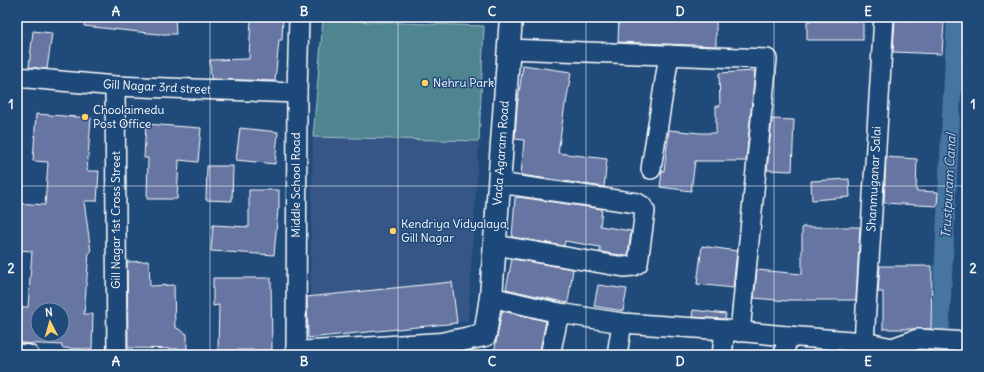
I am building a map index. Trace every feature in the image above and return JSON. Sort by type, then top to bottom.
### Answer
[{"type":"street","name":"Middle School Road","points":[[295,354],[296,93],[299,17]]},
{"type":"street","name":"Vada Agaram Road","points":[[295,354],[440,349],[485,335],[491,297],[511,17]]},
{"type":"street","name":"Shanmuganar Salai","points":[[864,342],[884,17]]},
{"type":"street","points":[[508,49],[767,59],[733,331],[722,355]]},
{"type":"street","points":[[651,169],[669,55]]},
{"type":"street","name":"Gill Nagar 3rd street","points":[[17,77],[115,86],[296,93]]},
{"type":"street","name":"Gill Nagar 1st Cross Street","points":[[115,86],[117,355]]},
{"type":"street","points":[[494,245],[624,267],[633,266],[638,263],[645,211],[642,206],[637,203],[499,183]]},
{"type":"street","points":[[491,297],[559,313],[622,323],[864,342],[892,352],[918,340],[967,342]]},
{"type":"street","points":[[550,355],[559,313]]},
{"type":"street","points":[[617,355],[622,323]]},
{"type":"street","points":[[784,355],[787,336]]},
{"type":"street","points":[[17,354],[29,355]]},
{"type":"shaded area","name":"Kendriya Vidyalaya, Gill Nagar","points":[[313,137],[479,141],[468,321],[309,334]]},
{"type":"green space","points":[[323,20],[484,26],[479,141],[313,137]]},
{"type":"building","points":[[85,17],[175,17],[176,34],[158,34],[84,26]]},
{"type":"building","points":[[251,17],[283,17],[282,40],[279,40],[275,81],[211,79],[210,60],[249,59]]},
{"type":"building","points":[[619,17],[662,17],[662,21],[716,20],[716,46],[618,42]]},
{"type":"building","points":[[895,20],[944,22],[942,54],[893,52]]},
{"type":"building","points":[[807,21],[863,21],[863,40],[807,40]]},
{"type":"building","points":[[33,31],[52,33],[47,69],[29,67]]},
{"type":"building","points":[[523,65],[571,72],[558,153],[607,159],[604,187],[521,175],[524,140],[515,139],[517,107]]},
{"type":"building","points":[[755,71],[746,161],[695,161],[691,191],[660,187],[662,171],[664,171],[669,130],[716,133],[716,106],[720,106],[719,73]]},
{"type":"building","points":[[36,114],[91,118],[87,171],[99,171],[97,201],[84,201],[91,252],[89,252],[84,314],[93,314],[92,349],[62,348],[62,345],[20,343],[22,307],[28,307],[32,251],[17,250],[17,203],[45,205],[48,162],[33,161]]},
{"type":"building","points":[[772,119],[794,120],[792,171],[767,170]]},
{"type":"building","points":[[146,124],[201,128],[198,162],[179,160],[177,199],[147,199],[148,158],[144,158]]},
{"type":"building","points":[[240,128],[278,132],[275,164],[236,160]]},
{"type":"building","points":[[886,157],[917,159],[916,191],[938,192],[937,206],[884,203]]},
{"type":"building","points":[[207,166],[233,166],[232,201],[206,200]]},
{"type":"building","points":[[849,179],[850,197],[812,200],[811,181]]},
{"type":"building","points":[[249,190],[279,190],[279,209],[274,255],[211,251],[213,225],[249,227]]},
{"type":"building","points":[[518,197],[602,209],[600,226],[631,231],[628,256],[600,252],[600,247],[565,241],[564,246],[512,237],[515,198]]},
{"type":"building","points":[[802,227],[860,227],[856,300],[787,301],[754,298],[757,270],[802,274]]},
{"type":"building","points":[[702,246],[737,251],[733,288],[697,284]]},
{"type":"building","points":[[512,259],[573,269],[568,303],[506,289]]},
{"type":"building","points":[[149,261],[150,286],[174,285],[175,327],[187,334],[187,349],[128,348],[127,262]]},
{"type":"building","points":[[880,266],[932,266],[931,329],[883,329],[883,292],[878,292]]},
{"type":"building","points":[[213,278],[271,278],[272,350],[218,350],[219,305],[213,306]]},
{"type":"building","points":[[452,282],[457,323],[308,338],[307,297]]},
{"type":"building","points":[[598,285],[627,289],[623,311],[594,306]]},
{"type":"building","points":[[693,310],[726,314],[725,319],[692,317]]},
{"type":"building","points":[[502,311],[546,321],[539,355],[507,355],[494,353]]},
{"type":"waterway","name":"Trustpuram Canal","points":[[939,355],[956,17]]},
{"type":"place","name":"Nehru Park","points":[[425,83]]},
{"type":"place","name":"Choolaimedu Post Office","points":[[85,117]]},
{"type":"place","name":"Kendriya Vidyalaya, Gill Nagar","points":[[393,231]]}]
